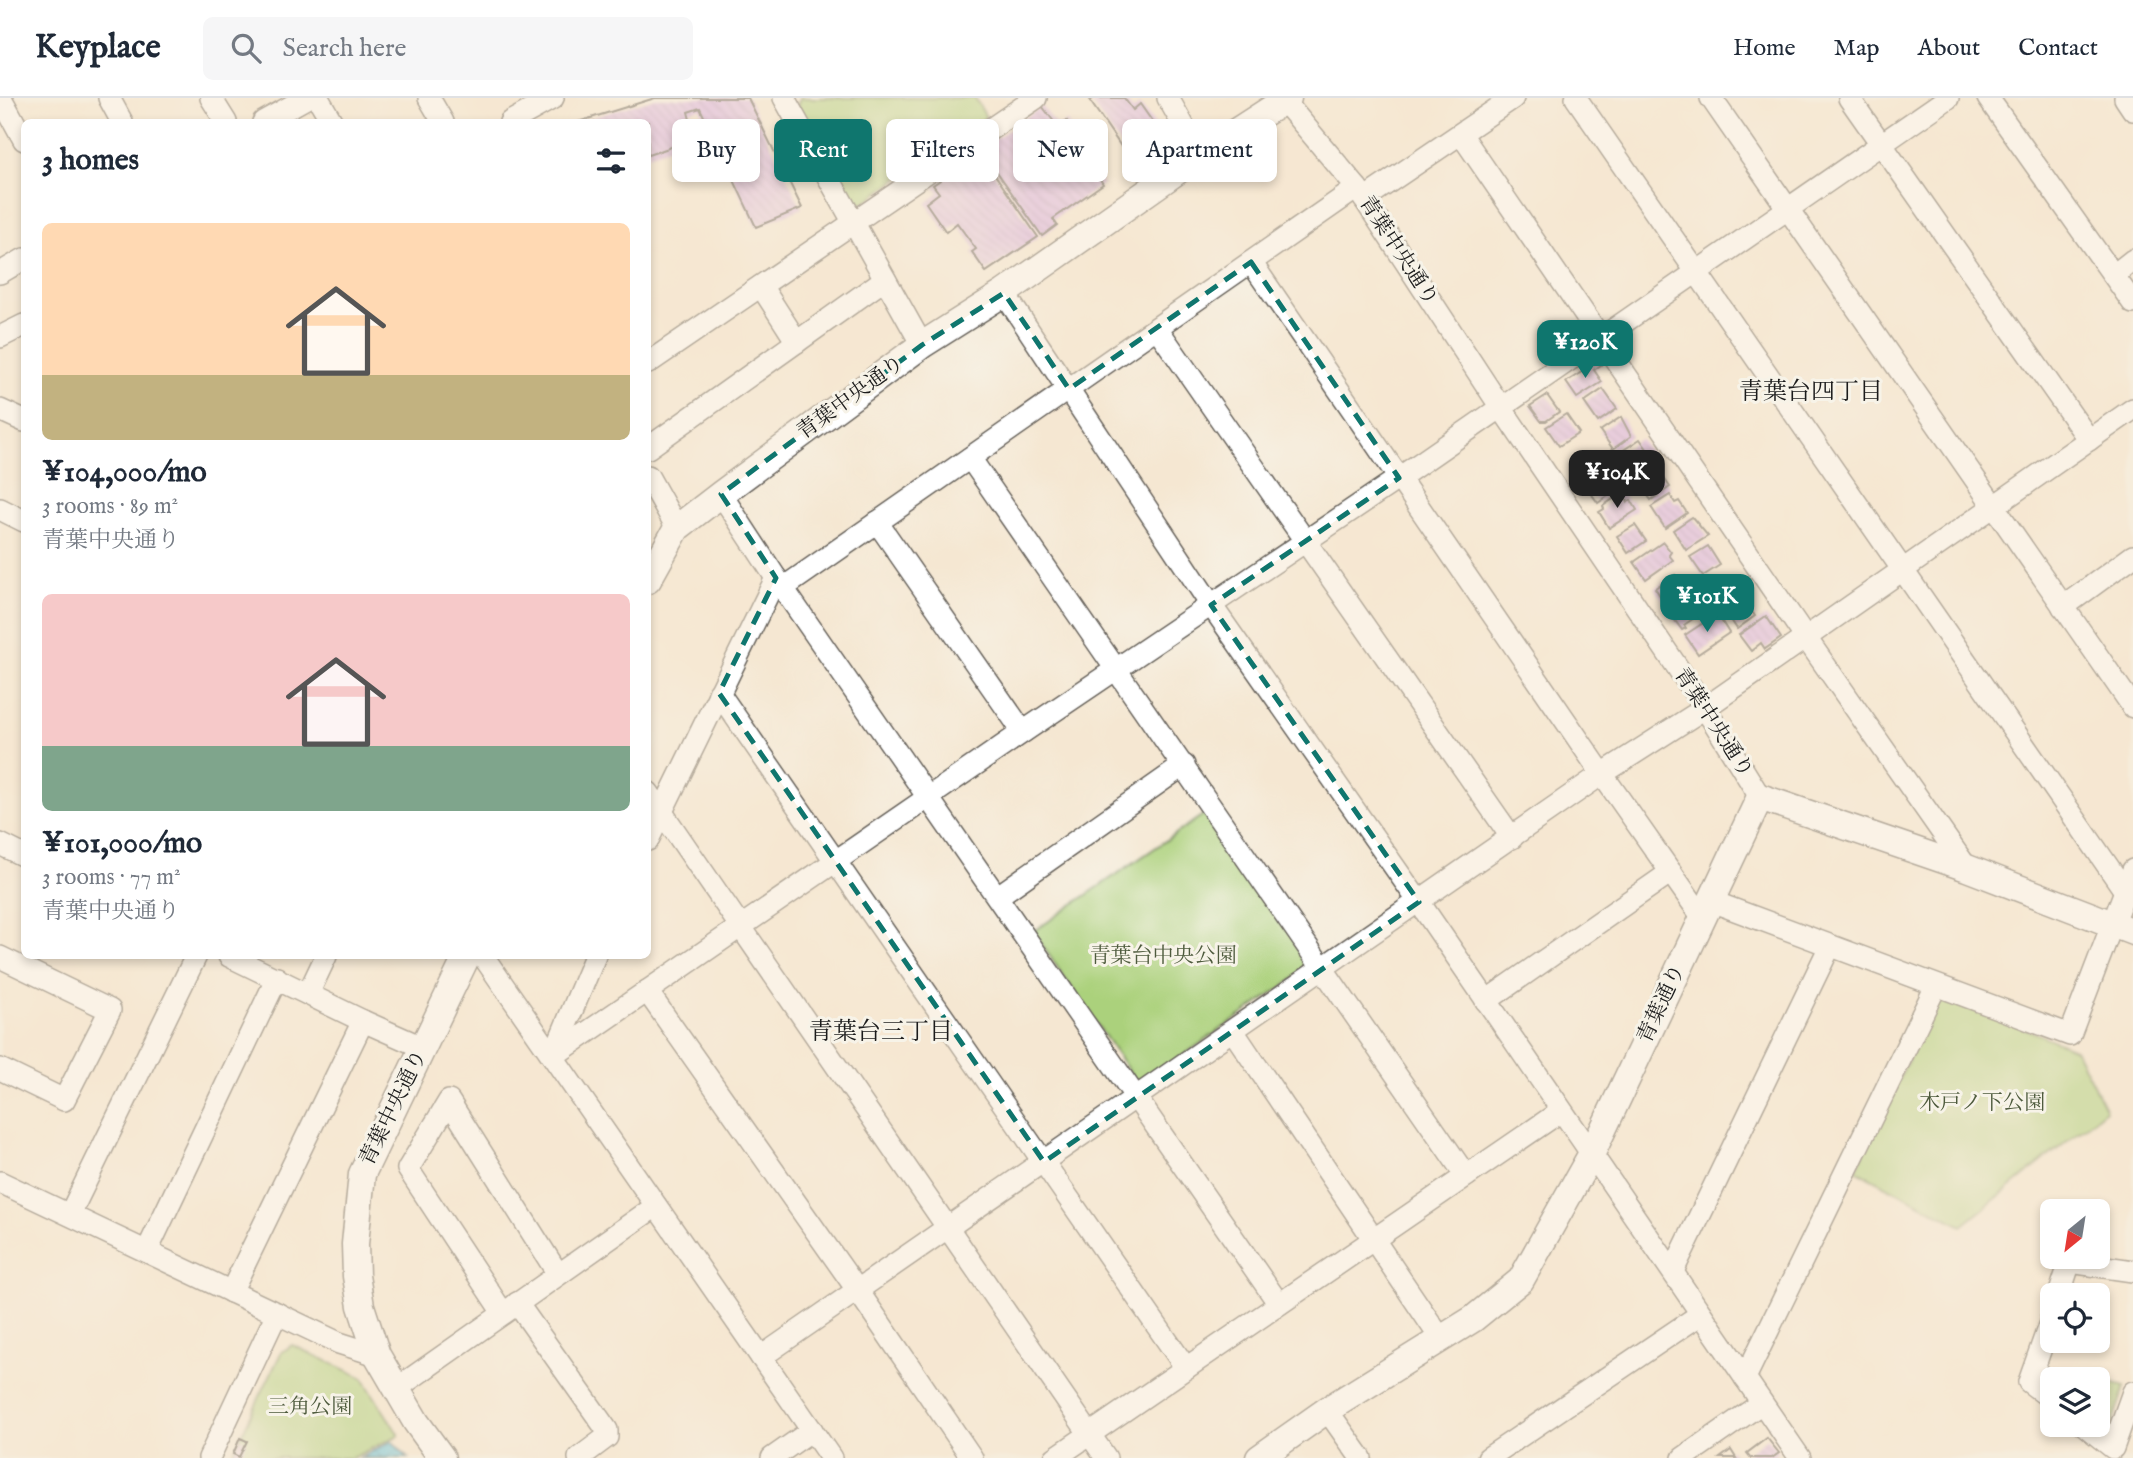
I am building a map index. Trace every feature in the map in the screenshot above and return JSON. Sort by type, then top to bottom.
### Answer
[{"type":"street","points":[[1,98],[21,135]]},
{"type":"street","points":[[109,98],[120,119]]},
{"type":"street","points":[[211,98],[224,119]]},
{"type":"street","points":[[268,119],[306,98]]},
{"type":"street","points":[[318,98],[330,119]]},
{"type":"street","points":[[429,98],[441,119]]},
{"type":"street","points":[[515,119],[553,98]]},
{"type":"street","points":[[784,98],[922,345]]},
{"type":"street","points":[[651,361],[1036,98]]},
{"type":"street","points":[[1168,98],[1180,119]]},
{"type":"street","points":[[651,833],[719,693],[780,583],[877,523],[1251,262],[1461,134],[1513,98]]},
{"type":"street","points":[[1576,98],[2125,891]]},
{"type":"street","points":[[1711,98],[2133,707]]},
{"type":"street","points":[[1849,98],[2089,440]]},
{"type":"street","points":[[552,1056],[1023,732],[1399,478],[1948,98]]},
{"type":"street","points":[[1988,98],[2133,303]]},
{"type":"street","points":[[2125,98],[2133,110]]},
{"type":"street","name":"青葉中央通り","points":[[1255,119],[1286,99],[1361,194],[1500,406],[1706,708],[1760,797]]},
{"type":"street","points":[[1461,134],[1806,638],[1968,868]]},
{"type":"street","name":"青葉中央通り","points":[[651,575],[677,528],[721,494],[922,345],[1004,293],[1162,182]]},
{"type":"street","points":[[2113,275],[2133,260]]},
{"type":"street","points":[[0,273],[21,261]]},
{"type":"street","points":[[1251,262],[1602,774],[1671,872],[1707,910],[1830,946],[2070,1035],[2122,928],[2125,891],[2133,870]]},
{"type":"street","points":[[651,446],[885,279]]},
{"type":"street","points":[[761,286],[797,342]]},
{"type":"street","points":[[1004,293],[1211,605],[1419,902],[1800,1458]]},
{"type":"street","points":[[0,337],[21,326]]},
{"type":"street","points":[[1157,328],[1512,838]]},
{"type":"street","points":[[761,1357],[1602,774],[1706,708],[2133,409]]},
{"type":"street","points":[[0,410],[21,420]]},
{"type":"street","points":[[970,458],[1466,1176]]},
{"type":"street","points":[[651,481],[677,528]]},
{"type":"street","points":[[721,494],[1279,1304]]},
{"type":"street","points":[[0,509],[21,520]]},
{"type":"street","points":[[877,523],[1023,732]]},
{"type":"street","points":[[2063,607],[2133,556]]},
{"type":"street","points":[[719,693],[1186,1368]]},
{"type":"street","points":[[998,896],[1184,765]]},
{"type":"street","points":[[651,796],[1106,1458]]},
{"type":"street","points":[[1760,797],[1968,868],[2122,928]]},
{"type":"street","name":"青葉通り","points":[[1259,1458],[1327,1410],[1472,1319],[1521,1280],[1591,1155],[1760,797]]},
{"type":"street","points":[[0,844],[21,854]]},
{"type":"street","points":[[1486,1001],[1671,872]]},
{"type":"street","points":[[1673,1271],[1830,946]]},
{"type":"street","points":[[0,957],[110,1010],[64,1100],[0,1069]]},
{"type":"street","points":[[70,1214],[195,959]]},
{"type":"street","points":[[236,959],[424,1048]]},
{"type":"street","points":[[308,994],[325,959]]},
{"type":"street","name":"青葉中央通り","points":[[442,1458],[377,1355],[361,1306],[356,1276],[357,1206],[362,1174],[466,959]]},
{"type":"street","points":[[485,959],[831,1458]]},
{"type":"street","points":[[552,1056],[594,959]]},
{"type":"street","points":[[147,1251],[277,978]]},
{"type":"street","points":[[1745,1378],[1936,986]]},
{"type":"street","points":[[647,991],[972,1458]]},
{"type":"street","points":[[231,1292],[363,1021]]},
{"type":"street","points":[[1233,1031],[1441,1339]]},
{"type":"street","points":[[558,1274],[449,1101],[408,1169],[510,1308],[607,1430],[607,1437],[579,1458]]},
{"type":"street","points":[[1055,1458],[1561,1111]]},
{"type":"street","points":[[0,1182],[339,1343],[377,1355]]},
{"type":"street","points":[[396,1389],[656,1206]]},
{"type":"street","points":[[2063,1283],[2070,1262],[2133,1271]]},
{"type":"street","points":[[209,1458],[276,1313]]},
{"type":"street","points":[[1488,1458],[1701,1314]]},
{"type":"street","points":[[2040,1351],[2029,1382],[2040,1390]]},
{"type":"street","points":[[2099,1437],[2113,1448],[2133,1392]]},
{"type":"street","points":[[1683,1458],[1762,1403]]},
{"type":"street","points":[[1327,1410],[1360,1458]]},
{"type":"street","points":[[772,1458],[812,1430]]},
{"type":"highlighted area","points":[[1251,262],[1399,478],[1211,605],[1419,902],[1044,1162],[719,693],[776,578],[721,494],[922,345],[1004,293],[1069,389]]},
{"type":"green space","points":[[800,98],[975,98],[986,117],[886,119],[886,182],[893,182],[862,204],[853,201],[842,182],[872,182],[872,119],[805,119],[797,106]]},
{"type":"green space","name":"青葉台中央公園","points":[[1206,813],[1309,959],[1307,970],[1143,1083],[1135,1080],[1033,932]]},
{"type":"green space","name":"木戸ノ下公園","points":[[1945,996],[2075,1049],[2106,1110],[1962,1226],[1856,1170],[1935,1003]]},
{"type":"green space","name":"三角公園","points":[[292,1345],[362,1377],[399,1435],[352,1458],[230,1458],[281,1353]]},
{"type":"green space","points":[[2110,1382],[2125,1386],[2110,1429]]},
{"type":"water","points":[[392,1441],[408,1458],[359,1458]]},
{"type":"building","points":[[655,98],[748,98],[758,119],[705,119],[700,108],[688,112],[690,119],[672,119],[672,147],[651,154],[651,119],[588,119]]},
{"type":"building","points":[[1094,98],[1124,98],[1133,110],[1140,104],[1151,119],[1122,119],[1122,148],[1108,127],[1108,119],[1102,119],[1090,101]]},
{"type":"building","points":[[1042,106],[1052,119],[1024,119]]},
{"type":"building","points":[[760,122],[774,151],[774,182],[789,182],[802,208],[756,227],[735,182],[760,182]]},
{"type":"building","points":[[1013,126],[1013,182],[1103,184],[1053,219],[1057,225],[1042,236],[999,175],[999,136]]},
{"type":"building","points":[[999,181],[1038,237],[986,272],[972,252],[976,249],[957,223],[946,232],[926,203],[939,193],[933,185],[937,182]]},
{"type":"building","points":[[1595,360],[1601,365],[1594,370],[1602,382],[1577,398],[1566,382],[1588,368],[1586,365]]},
{"type":"building","points":[[1603,389],[1617,409],[1598,422],[1584,402]]},
{"type":"building","points":[[1547,395],[1559,412],[1546,421],[1541,421],[1530,406]]},
{"type":"building","points":[[1566,414],[1579,433],[1559,446],[1546,427]]},
{"type":"building","points":[[1621,417],[1631,436],[1613,449],[1600,431]]},
{"type":"building","points":[[1640,439],[1654,459],[1630,475],[1616,455]]},
{"type":"building","points":[[1605,463],[1622,486],[1598,503],[1581,479]]},
{"type":"building","points":[[1656,467],[1670,487],[1651,500],[1637,480]]},
{"type":"building","points":[[1622,493],[1628,502],[1631,500],[1637,510],[1609,528],[1599,512]]},
{"type":"building","points":[[1670,495],[1675,503],[1679,501],[1687,513],[1665,528],[1651,507]]},
{"type":"building","points":[[1692,517],[1708,536],[1686,550],[1673,530]]},
{"type":"building","points":[[1635,525],[1646,541],[1628,553],[1617,536]]},
{"type":"building","points":[[1663,542],[1671,552],[1669,555],[1673,560],[1646,579],[1634,562]]},
{"type":"building","points":[[1708,546],[1720,565],[1703,576],[1690,557]]},
{"type":"building","points":[[1675,575],[1680,583],[1686,579],[1691,585],[1665,603],[1655,588]]},
{"type":"building","points":[[1690,594],[1702,607],[1698,610],[1700,614],[1684,625],[1686,628],[1682,630],[1668,611]]},
{"type":"building","points":[[1742,597],[1755,616],[1737,629],[1724,609]]},
{"type":"building","points":[[1717,614],[1729,633],[1698,654],[1685,635]]},
{"type":"building","points":[[1766,616],[1781,638],[1765,649],[1761,643],[1751,651],[1739,635]]},
{"type":"building","points":[[240,1438],[247,1441],[239,1457],[233,1454]]},
{"type":"building","points":[[1767,1438],[1779,1453],[1772,1458],[1751,1458],[1747,1453]]},
{"type":"building","points":[[1731,1450],[1736,1458],[1720,1458]]},
{"type":"district","name":"青葉台四丁目","points":[[1811,392]]},
{"type":"district","name":"青葉台三丁目","points":[[881,1032]]}]
